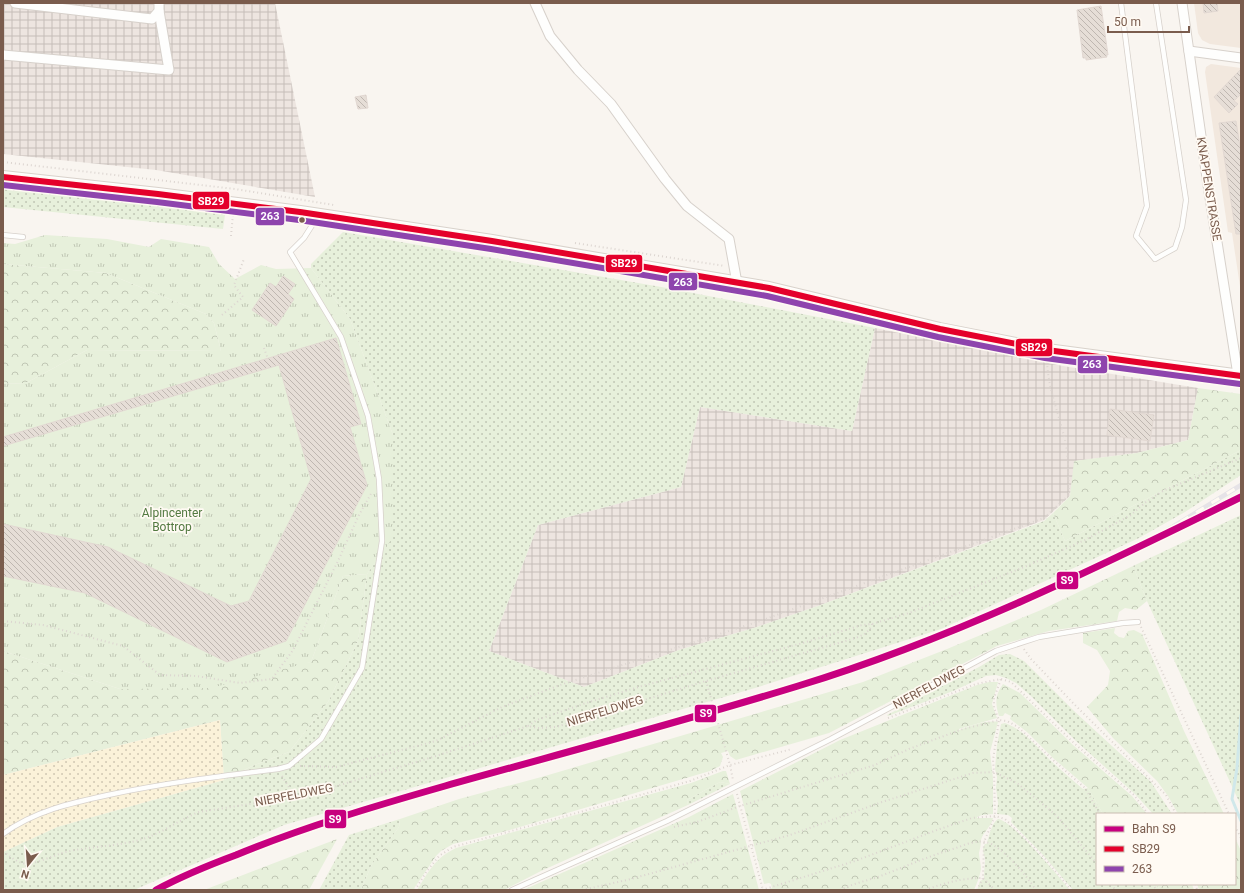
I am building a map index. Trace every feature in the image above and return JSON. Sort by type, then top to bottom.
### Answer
[{"type":"main road","points":[[3,177],[158,194],[318,215],[492,241],[769,288],[925,325],[1047,350],[1240,375]]},
{"type":"street","points":[[15,3],[152,19],[159,7]]},
{"type":"street","points":[[535,3],[550,36],[578,70],[611,104],[665,179],[687,206],[729,239],[737,283]]},
{"type":"street","name":"KNAPPENSTRASSE","points":[[1182,3],[1208,185],[1240,375]]},
{"type":"street","points":[[3,55],[169,70],[159,7]]},
{"type":"street","points":[[1189,51],[1241,58]]},
{"type":"lane","points":[[1121,3],[1147,206],[1136,236],[1155,259],[1175,248],[1182,227],[1186,200],[1156,3]]},
{"type":"lane","points":[[3,834],[37,814],[73,802],[150,786],[278,769],[289,766],[320,739],[362,668],[382,541],[379,479],[368,416],[341,337],[290,252],[304,238],[318,215]]},
{"type":"lane","points":[[3,235],[24,237]]},
{"type":"lane","name":"NIERFELDWEG","points":[[512,890],[667,821],[831,739],[996,651],[1039,637],[1096,627],[1138,622]]},
{"type":"path","points":[[222,315],[243,297],[234,285],[244,259]]},
{"type":"path","points":[[264,348],[268,359]]},
{"type":"path","points":[[289,766],[336,767],[436,741],[502,707],[560,685],[767,618],[1044,518],[1069,495],[1066,441],[1057,413],[1048,373],[1047,350]]},
{"type":"path","points":[[528,726],[536,720],[551,714],[642,686],[909,613],[1029,565],[1084,540],[1131,515],[1146,502],[1163,491],[1241,458]]},
{"type":"path","points":[[3,621],[43,625],[123,646],[160,675],[196,676],[240,683],[272,679],[293,650],[338,561],[359,515],[379,479]]},
{"type":"path","points":[[1138,622],[1229,813]]},
{"type":"path","name":"NIERFELDWEG","points":[[3,851],[17,862],[24,864],[35,863],[68,851],[119,845],[158,833],[199,812],[307,795],[360,780],[528,726],[538,728],[556,727],[706,681],[859,637],[870,630],[872,624]]},
{"type":"path","points":[[1020,643],[1031,659],[1068,698],[1166,795],[1175,813]]},
{"type":"path","points":[[887,718],[976,684],[1001,679],[1011,682],[1076,744],[1134,795],[1147,813]]},
{"type":"path","points":[[977,890],[983,878],[984,842],[995,816],[993,760],[999,720],[994,708],[994,698],[1001,679]]},
{"type":"path","points":[[706,681],[733,780]]},
{"type":"path","points":[[667,821],[674,827],[697,822],[740,806],[875,765],[909,749],[960,730],[999,720],[1007,721],[1018,727],[1085,788],[1099,813]]},
{"type":"path","points":[[416,890],[427,871],[439,856],[453,847],[690,781],[730,765],[792,749]]},
{"type":"path","points":[[278,769],[295,797]]},
{"type":"path","points":[[582,890],[627,880],[790,835],[882,802],[974,772],[994,772],[1017,783],[1057,816],[1096,863]]},
{"type":"path","points":[[737,793],[763,890],[855,861],[972,818],[995,816],[1005,819],[1042,855],[1071,890]]},
{"type":"path","points":[[1236,828],[1241,838]]},
{"type":"path","points":[[840,890],[926,857],[968,844],[984,842],[990,844],[1006,855],[1032,883],[1036,890]]},
{"type":"path","points":[[925,890],[943,883],[967,878],[983,878],[995,890]]},
{"type":"shaded area","points":[[3,3],[275,3],[315,197],[156,170],[3,154]]},
{"type":"shaded area","points":[[1194,3],[1241,3],[1241,48],[1210,44],[1202,40],[1198,33]]},
{"type":"shaded area","points":[[1211,64],[1241,68],[1241,293],[1232,233],[1228,232],[1205,72],[1206,67]]},
{"type":"shaded area","points":[[875,328],[1063,366],[1198,388],[1188,440],[1137,453],[1075,461],[1070,496],[1044,520],[818,606],[757,627],[679,650],[584,687],[489,651],[538,525],[681,487],[700,407],[852,431]]},
{"type":"green space","points":[[3,186],[226,208],[223,229],[3,207]]},
{"type":"green space","points":[[343,232],[667,288],[875,328],[852,431],[700,407],[681,487],[538,525],[489,651],[584,687],[679,650],[757,627],[818,606],[1044,521],[1053,513],[1065,541],[1241,450],[1241,475],[1185,512],[1139,538],[941,629],[755,688],[284,825],[134,890],[3,890],[3,852],[57,827],[224,780],[252,766],[289,752],[328,702],[358,641],[367,574],[393,536],[393,435],[350,319],[311,268],[311,264]]},
{"type":"green space","name":"Alpincenter Bottrop","points":[[45,235],[107,239],[149,247],[161,239],[209,247],[219,264],[235,279],[261,265],[276,269],[311,268],[350,319],[393,435],[393,537],[367,574],[343,576],[311,662],[211,688],[120,689],[3,651],[3,384],[26,383],[87,350],[221,351],[214,323],[206,314],[106,273],[3,264],[3,243],[15,244]]},
{"type":"green space","points":[[3,264],[106,273],[206,314],[214,323],[221,351],[87,350],[26,383],[3,384]]},
{"type":"green space","points":[[1198,388],[1241,394],[1241,450],[1065,541],[1053,513],[1070,496],[1074,461],[1137,453],[1188,440]]},
{"type":"green space","points":[[1241,515],[1241,806],[1147,601],[1133,566]]},
{"type":"green space","points":[[1133,566],[1147,601],[1136,610],[1125,608],[1119,612],[1117,621],[1049,631],[997,646],[829,733],[736,760],[730,756],[728,751],[721,753],[723,757],[720,766],[710,771],[506,831],[453,844],[441,851],[436,856],[413,890],[361,890],[371,866],[399,827],[400,819],[459,799],[545,776],[863,682],[1041,610]]},
{"type":"green space","points":[[367,574],[358,641],[328,702],[289,752],[252,766],[224,780],[220,720],[3,775],[3,651],[120,689],[311,662],[343,576]]},
{"type":"green space","points":[[1115,628],[1114,633],[1119,637],[1124,638],[1128,631],[1134,630],[1142,634],[1184,731],[1224,813],[1177,813],[1157,781],[1113,738],[1087,707],[1108,685],[1110,671],[1097,650],[1083,643],[1083,633]]},
{"type":"green space","points":[[1010,654],[1024,661],[1074,711],[1151,782],[1171,813],[1152,813],[1135,794],[1076,741],[1032,697],[1016,683],[1006,678],[996,675],[986,676],[953,691],[888,716],[887,715],[999,655]]},
{"type":"green space","points":[[989,682],[998,682],[992,704],[997,718],[959,729],[984,723],[998,722],[990,752],[993,778],[993,814],[977,817],[993,818],[981,840],[979,853],[981,869],[974,890],[766,890],[772,888],[771,884],[764,884],[740,791],[840,740],[977,685]]},
{"type":"green space","points":[[1003,684],[1020,693],[1073,745],[1132,796],[1146,813],[1102,813],[1088,788],[1053,758],[1027,732],[1010,719],[1011,716],[1005,713],[1003,716],[999,716],[996,700],[998,692]]},
{"type":"green space","points":[[1005,723],[1012,726],[1024,734],[1050,760],[1083,789],[1088,788],[1102,813],[1096,813],[1096,885],[1157,885],[1160,890],[1073,890],[1043,855],[1011,822],[1012,818],[1008,815],[997,814],[997,777],[995,769],[1001,724]]},
{"type":"green space","points":[[726,771],[730,784],[720,782],[687,800],[688,805],[541,871],[504,890],[417,890],[429,871],[438,861],[456,848],[691,783]]},
{"type":"green space","points":[[720,782],[730,784],[688,805],[687,800]]},
{"type":"green space","points":[[733,794],[759,890],[523,890],[689,817]]},
{"type":"green space","points":[[400,819],[399,827],[371,866],[361,890],[319,890],[349,835]]},
{"type":"green space","points":[[998,819],[1005,822],[1024,838],[1070,890],[977,890],[980,881],[984,879],[985,859],[983,848],[985,844],[989,843],[987,842],[991,829]]},
{"type":"green space","points":[[337,839],[309,890],[204,890]]},
{"type":"green space","points":[[1236,840],[1241,851],[1241,890],[1199,890],[1197,885],[1236,885]]},
{"type":"green space","points":[[1157,885],[1192,885],[1194,890],[1160,890]]},
{"type":"sand","points":[[220,720],[224,780],[57,827],[3,852],[3,775]]},
{"type":"building","points":[[1203,3],[1217,3],[1218,11],[1204,13]]},
{"type":"building","points":[[1101,6],[1108,55],[1106,55],[1107,57],[1086,60],[1086,58],[1083,58],[1077,10]]},
{"type":"building","points":[[1241,69],[1241,94],[1234,101],[1238,104],[1229,113],[1214,97]]},
{"type":"building","points":[[366,95],[368,108],[358,109],[355,97]]},
{"type":"building","points":[[1236,121],[1241,153],[1241,234],[1236,234],[1219,123]]},
{"type":"building","points":[[283,276],[295,284],[288,294],[294,299],[276,326],[252,310],[270,283],[276,287]]},
{"type":"building","points":[[336,338],[361,424],[350,427],[367,485],[286,641],[227,662],[85,593],[3,576],[3,524],[108,547],[231,606],[249,601],[311,479],[279,365],[3,446],[3,437]]},
{"type":"building","points":[[1110,409],[1154,415],[1150,441],[1107,435]]},
{"type":"waterway","points":[[1241,715],[1237,768],[1232,799],[1241,821]]},
{"type":"railway","points":[[1118,557],[1156,537],[1241,485]]},
{"type":"rail line","name":"S9","points":[[156,890],[186,875],[288,835],[392,801],[798,686],[912,647],[1078,576],[1241,497]]},
{"type":"transit line","name":"SB29","points":[[3,177],[158,194],[300,212],[492,241],[769,288],[940,329],[1047,350],[1241,376]]},
{"type":"transit line","name":"263","points":[[3,185],[157,202],[299,220],[491,249],[767,296],[938,337],[1045,358],[1240,384]]}]
